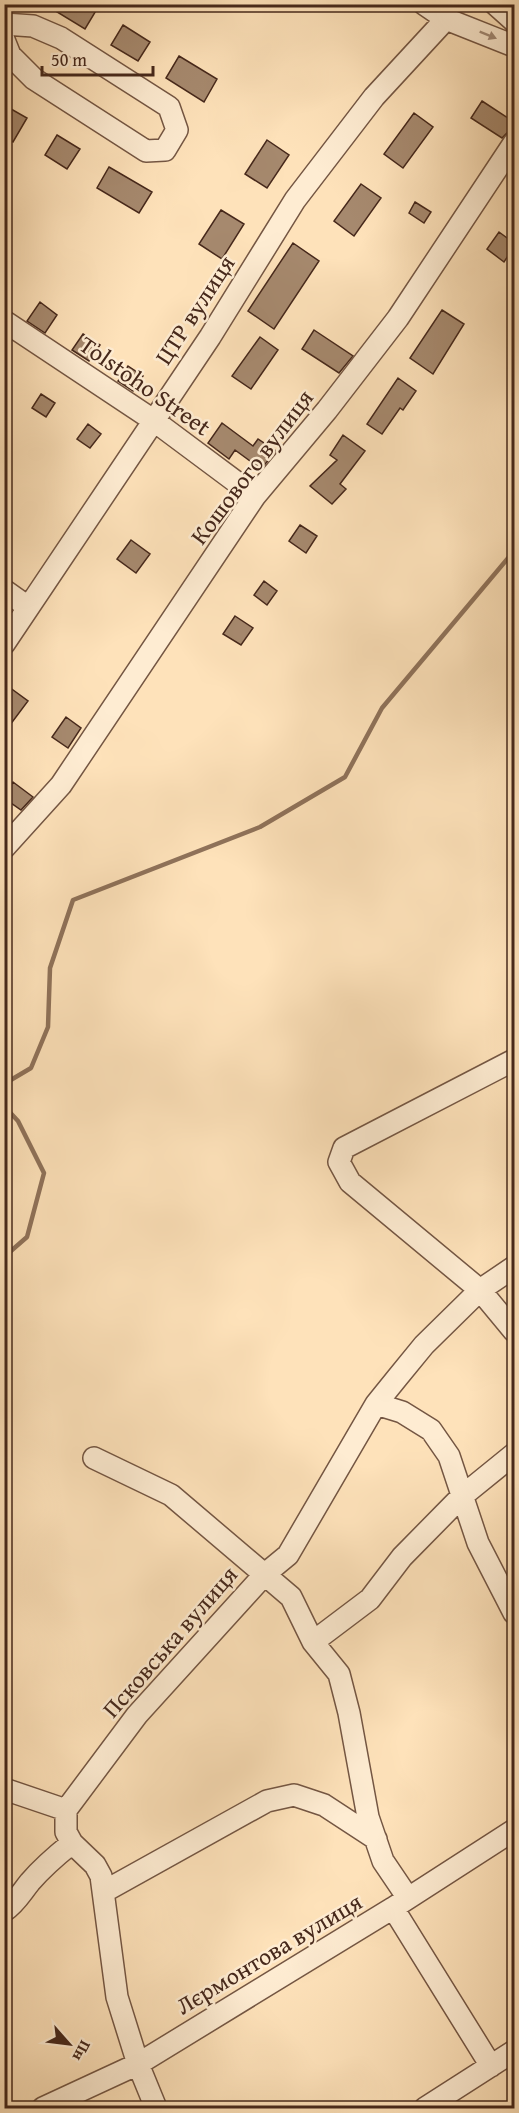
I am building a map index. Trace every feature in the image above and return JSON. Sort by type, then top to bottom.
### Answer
[{"type":"street","points":[[424,4],[446,19],[514,46]]},
{"type":"street","points":[[495,4],[514,21]]},
{"type":"street","name":"ЦТР вулиця","points":[[4,644],[210,337],[295,200],[374,97],[446,19]]},
{"type":"street","points":[[4,24],[33,26],[61,38],[169,107],[177,130],[165,150],[146,151],[34,79],[10,56],[4,40]]},
{"type":"street","name":"Кошового вулиця","points":[[4,848],[61,785],[255,496],[327,410],[398,318],[514,143]]},
{"type":"street","name":"Tolstoho Street","points":[[4,321],[153,420],[255,496]]},
{"type":"street","points":[[4,590],[28,607]]},
{"type":"street","points":[[514,1060],[344,1148],[339,1162],[350,1182],[480,1290],[514,1331]]},
{"type":"street","name":"Псковська вулиця","points":[[66,1810],[137,1715],[266,1574],[288,1555],[376,1404],[424,1345],[480,1290],[514,1267]]},
{"type":"street","points":[[376,1404],[402,1413],[431,1430],[449,1456],[478,1543],[514,1613]]},
{"type":"street","points":[[313,1642],[370,1599],[402,1557],[461,1497],[514,1454]]},
{"type":"street","points":[[94,1458],[171,1495],[291,1597],[313,1642],[339,1674],[349,1713],[368,1817],[383,1861],[401,1903],[491,2066]]},
{"type":"street","points":[[4,1789],[66,1810],[66,1832],[72,1843],[95,1865],[102,1876],[117,1997],[138,2064],[156,2109]]},
{"type":"street","points":[[105,1891],[267,1801],[294,1795],[324,1805],[376,1839]]},
{"type":"street","name":"Лєрмонтова вулиця","points":[[43,2109],[138,2064],[401,1903],[514,1830]]},
{"type":"street","points":[[4,1911],[14,1904],[45,1866],[72,1843]]},
{"type":"street","points":[[425,2109],[514,2051]]},
{"type":"building","points":[[44,4],[100,4],[85,29]]},
{"type":"building","points":[[123,25],[150,42],[138,61],[111,45]]},
{"type":"building","points":[[179,56],[217,79],[204,102],[166,78]]},
{"type":"building","points":[[482,101],[514,122],[514,130],[502,138],[471,118]]},
{"type":"building","points":[[4,105],[27,118],[13,142],[4,137]]},
{"type":"building","points":[[414,113],[433,127],[403,168],[384,154]]},
{"type":"building","points":[[57,135],[80,149],[67,169],[45,155]]},
{"type":"building","points":[[267,140],[289,155],[267,188],[245,174]]},
{"type":"building","points":[[109,167],[152,192],[139,213],[97,188]]},
{"type":"building","points":[[361,184],[381,198],[354,236],[334,221]]},
{"type":"building","points":[[415,202],[431,212],[424,223],[409,213]]},
{"type":"building","points":[[221,210],[244,224],[222,259],[199,244]]},
{"type":"building","points":[[499,232],[514,243],[514,247],[504,262],[487,249]]},
{"type":"building","points":[[293,243],[319,261],[274,329],[248,311]]},
{"type":"building","points":[[40,302],[57,315],[45,333],[27,321]]},
{"type":"building","points":[[442,310],[464,324],[433,374],[410,358]]},
{"type":"building","points":[[314,330],[353,356],[339,373],[302,349]]},
{"type":"building","points":[[83,334],[100,345],[89,361],[72,350]]},
{"type":"building","points":[[260,337],[278,350],[251,389],[232,376]]},
{"type":"building","points":[[128,366],[143,376],[133,391],[118,381]]},
{"type":"building","points":[[398,378],[416,391],[403,410],[400,408],[382,434],[367,424]]},
{"type":"building","points":[[41,394],[55,403],[46,417],[32,408]]},
{"type":"building","points":[[222,423],[253,446],[258,439],[276,451],[261,469],[235,450],[229,459],[208,443]]},
{"type":"building","points":[[88,424],[101,434],[90,448],[77,439]]},
{"type":"building","points":[[343,435],[365,451],[340,484],[346,489],[332,504],[310,486],[337,460],[330,455]]},
{"type":"building","points":[[300,525],[317,536],[306,553],[289,541]]},
{"type":"building","points":[[131,540],[150,554],[136,573],[117,559]]},
{"type":"building","points":[[264,581],[277,591],[267,605],[254,595]]},
{"type":"building","points":[[235,616],[253,628],[241,645],[223,634]]},
{"type":"building","points":[[9,687],[28,701],[4,733],[4,694]]},
{"type":"building","points":[[66,717],[81,728],[68,748],[52,737]]},
{"type":"building","points":[[13,782],[33,797],[21,810],[4,798]]},
{"type":"waterway","points":[[4,1084],[31,1068],[48,1027],[50,968],[73,900],[260,827],[345,777],[382,708],[514,551]]},
{"type":"waterway","points":[[4,1106],[18,1121],[44,1173],[27,1237],[4,1257]]}]
